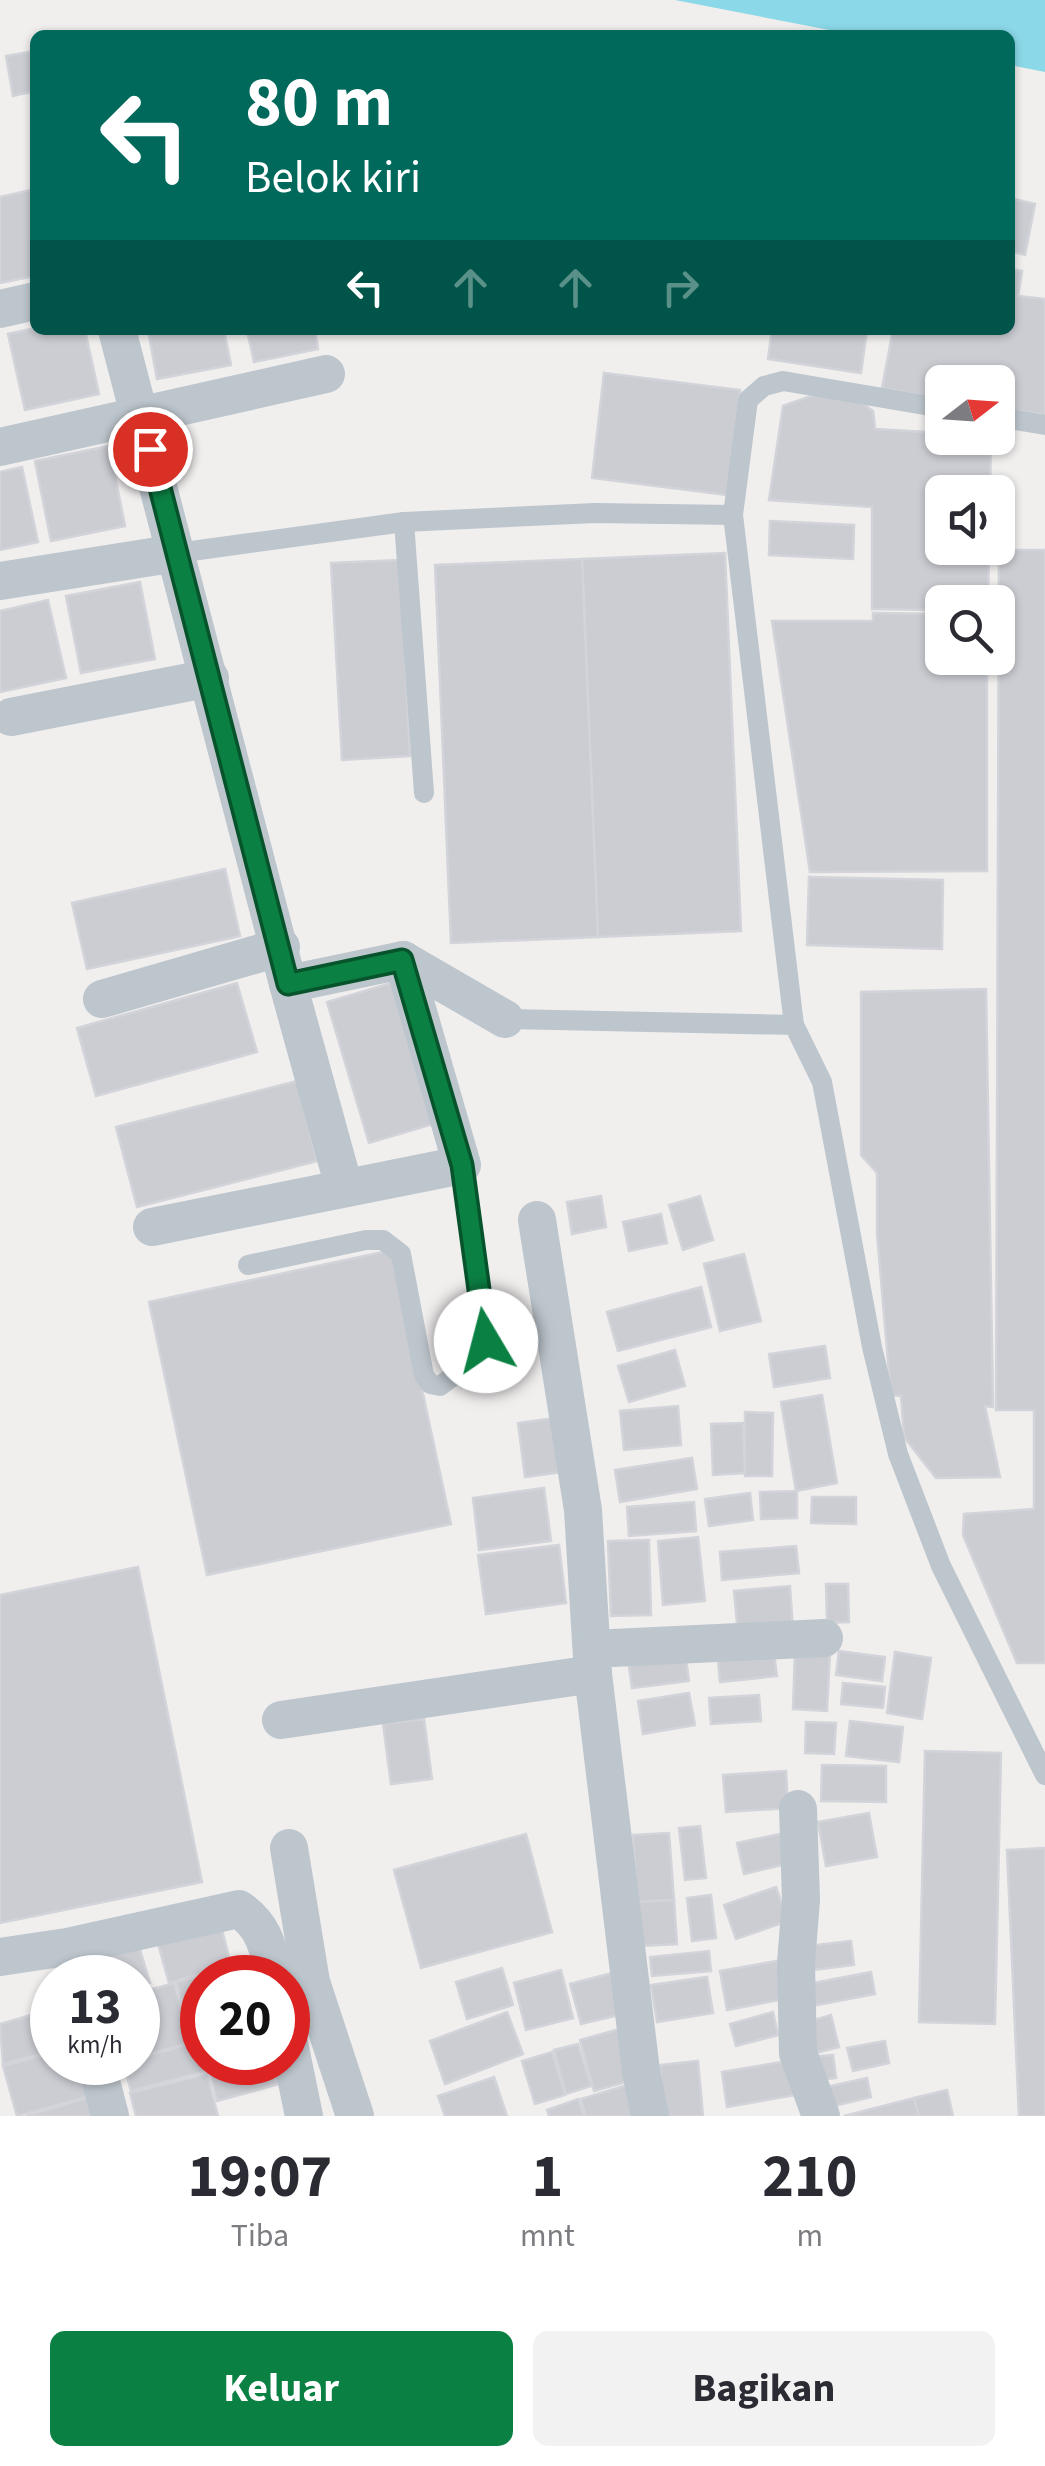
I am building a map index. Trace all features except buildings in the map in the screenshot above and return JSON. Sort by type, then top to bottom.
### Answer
[{"type":"street","points":[[0,309],[30,302]]},
{"type":"street","points":[[118,335],[344,1187]]},
{"type":"street","points":[[0,446],[326,374]]},
{"type":"street","points":[[0,581],[177,553]]},
{"type":"street","points":[[11,716],[210,678]]},
{"type":"street","points":[[152,1227],[462,1165],[402,960]]},
{"type":"street","points":[[102,998],[284,965],[402,960],[505,1020]]},
{"type":"street","points":[[536,1220],[582,1510],[592,1662],[641,2071],[650,2116]]},
{"type":"street","points":[[281,1720],[592,1662],[824,1638]]},
{"type":"street","points":[[798,1809],[798,2053],[813,2114]]},
{"type":"street","points":[[289,1848],[310,1982],[356,2116]]},
{"type":"street","points":[[93,1955],[239,1909],[255,1920],[266,1938],[270,1955]]},
{"type":"street","points":[[0,1958],[30,1960]]},
{"type":"street","points":[[102,2085],[110,2116]]},
{"type":"street","points":[[298,2085],[304,2116]]},
{"type":"lane","points":[[925,405],[783,381],[764,386],[748,400],[733,515],[794,1024],[822,1082],[872,1347],[898,1454],[941,1566],[1045,1775]]},
{"type":"lane","points":[[1015,420],[1045,425]]},
{"type":"lane","points":[[177,553],[404,522],[595,512],[733,515]]},
{"type":"lane","points":[[404,522],[424,793]]},
{"type":"lane","points":[[505,1020],[794,1024]]},
{"type":"lane","points":[[248,1266],[366,1240],[392,1245],[401,1254],[424,1375],[430,1384],[440,1386],[480,1356],[486,1341],[462,1165]]},
{"type":"water","points":[[675,0],[1045,0],[1045,72],[1015,66],[1015,30],[829,30]]},
{"type":"route","points":[[150,449],[288,984],[402,960],[462,1165],[486,1341]]}]
